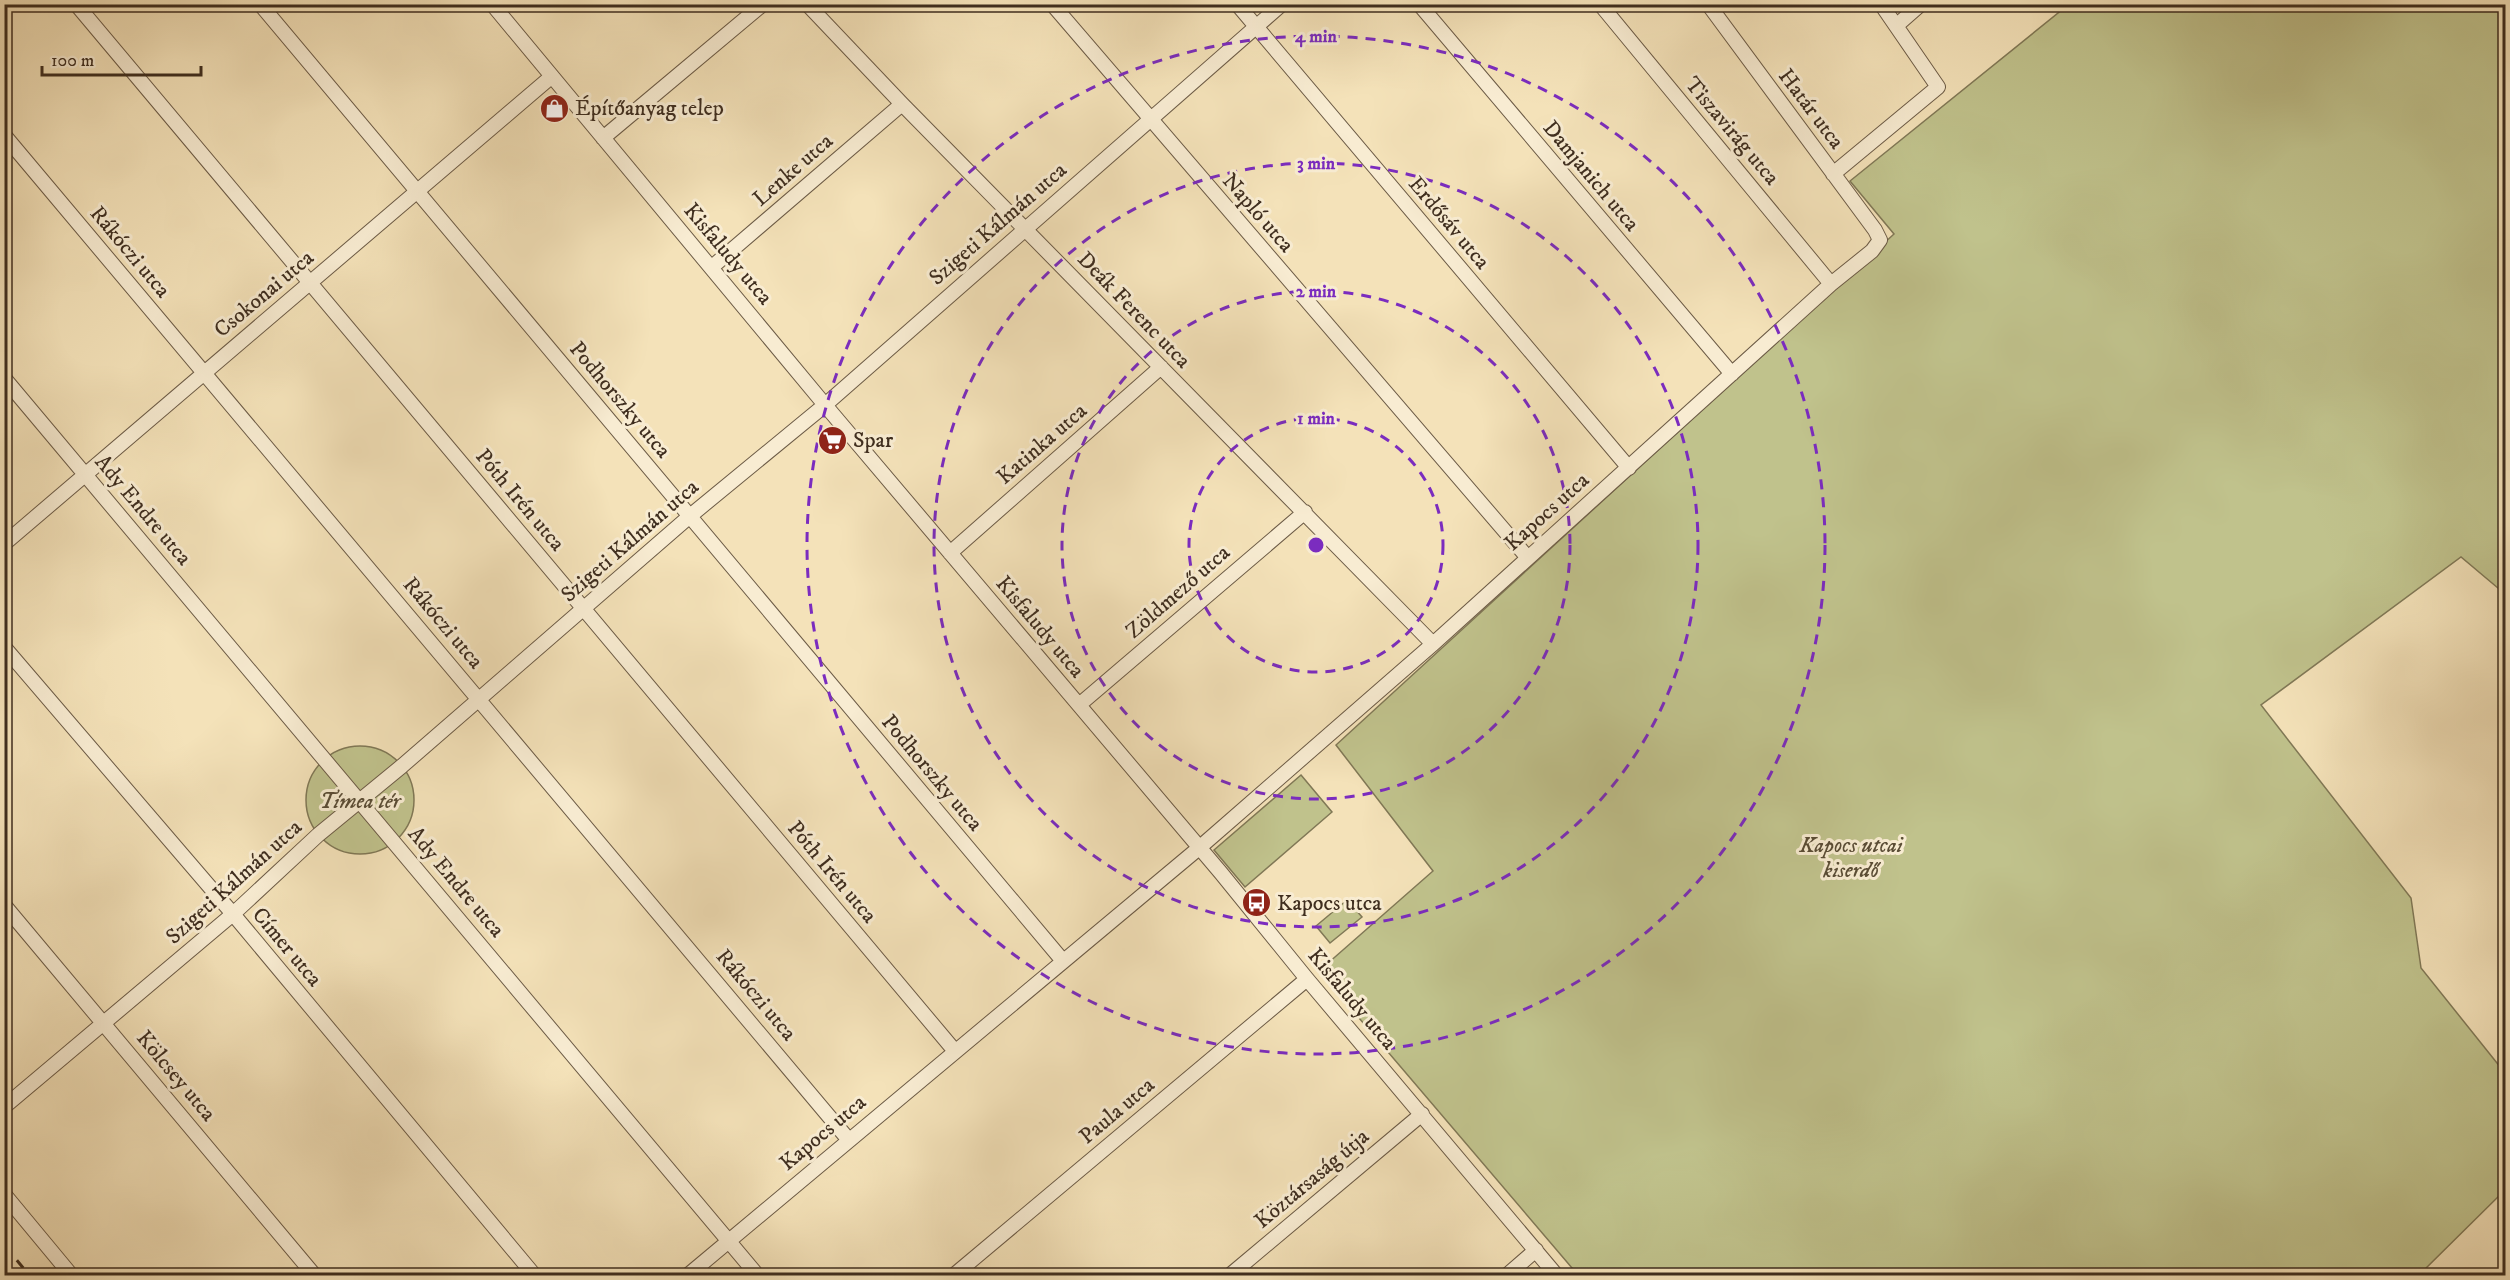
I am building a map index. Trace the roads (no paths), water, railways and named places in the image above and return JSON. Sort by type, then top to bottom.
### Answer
[{"type":"street","name":"Póth Irén utca","points":[[76,4],[954,1050]]},
{"type":"street","name":"Podhorszky utca","points":[[260,4],[1063,961]]},
{"type":"street","name":"Kisfaludy utca","points":[[492,4],[825,405],[1557,1275]]},
{"type":"street","points":[[603,138],[763,4]]},
{"type":"street","name":"Deák Ferenc utca","points":[[807,4],[902,104],[1433,644]]},
{"type":"street","name":"Napló utca","points":[[1052,4],[1528,558]]},
{"type":"street","name":"Erdősáv utca","points":[[1237,4],[1629,468]]},
{"type":"street","name":"Szigeti Kálmán utca","points":[[4,1107],[233,914],[360,800],[690,516],[825,405],[1282,4]]},
{"type":"street","name":"Damjanich utca","points":[[1419,4],[1732,374]]},
{"type":"street","name":"Tiszavirág utca","points":[[1600,4],[1831,284]]},
{"type":"street","name":"Határ utca","points":[[1708,4],[1875,230],[1880,240]]},
{"type":"street","points":[[1833,174],[1938,87],[1881,4]]},
{"type":"street","points":[[1896,26],[1921,4]]},
{"type":"street","name":"Csokonai utca","points":[[4,544],[551,77]]},
{"type":"street","name":"Lenke utca","points":[[712,267],[902,104]]},
{"type":"street","name":"Rákóczi utca","points":[[4,135],[849,1139]]},
{"type":"street","name":"Kapocs utca","points":[[687,1275],[1199,848],[1433,644],[1831,284],[1872,251],[1880,240]]},
{"type":"street","name":"Katinka utca","points":[[950,553],[1161,367]]},
{"type":"street","name":"Ady Endre utca","points":[[4,378],[758,1275]]},
{"type":"street","name":"Zöldmező utca","points":[[1079,705],[1305,512]]},
{"type":"street","name":"Címer utca","points":[[4,647],[233,914],[535,1275]]},
{"type":"street","name":"Kölcsey utca","points":[[4,905],[315,1275]]},
{"type":"street","name":"Paula utca","points":[[953,1275],[1307,979]]},
{"type":"street","name":"Köztársaság útja","points":[[1229,1275],[1422,1114]]},
{"type":"street","points":[[4,1194],[72,1275]]},
{"type":"street","points":[[1506,1275],[1536,1250]]},
{"type":"railway","points":[[4,1245],[30,1276]]},
{"type":"place","name":"Építőanyag telep","points":[[554,108]]},
{"type":"place","name":"Spar","points":[[832,440]]},
{"type":"place","name":"Kapocs utca","points":[[1256,903]]},
{"type":"park label","name":"Tímea tér","points":[[360,801]]},
{"type":"park label","name":"Kapocs utcai kiserdő","points":[[1851,858]]}]
